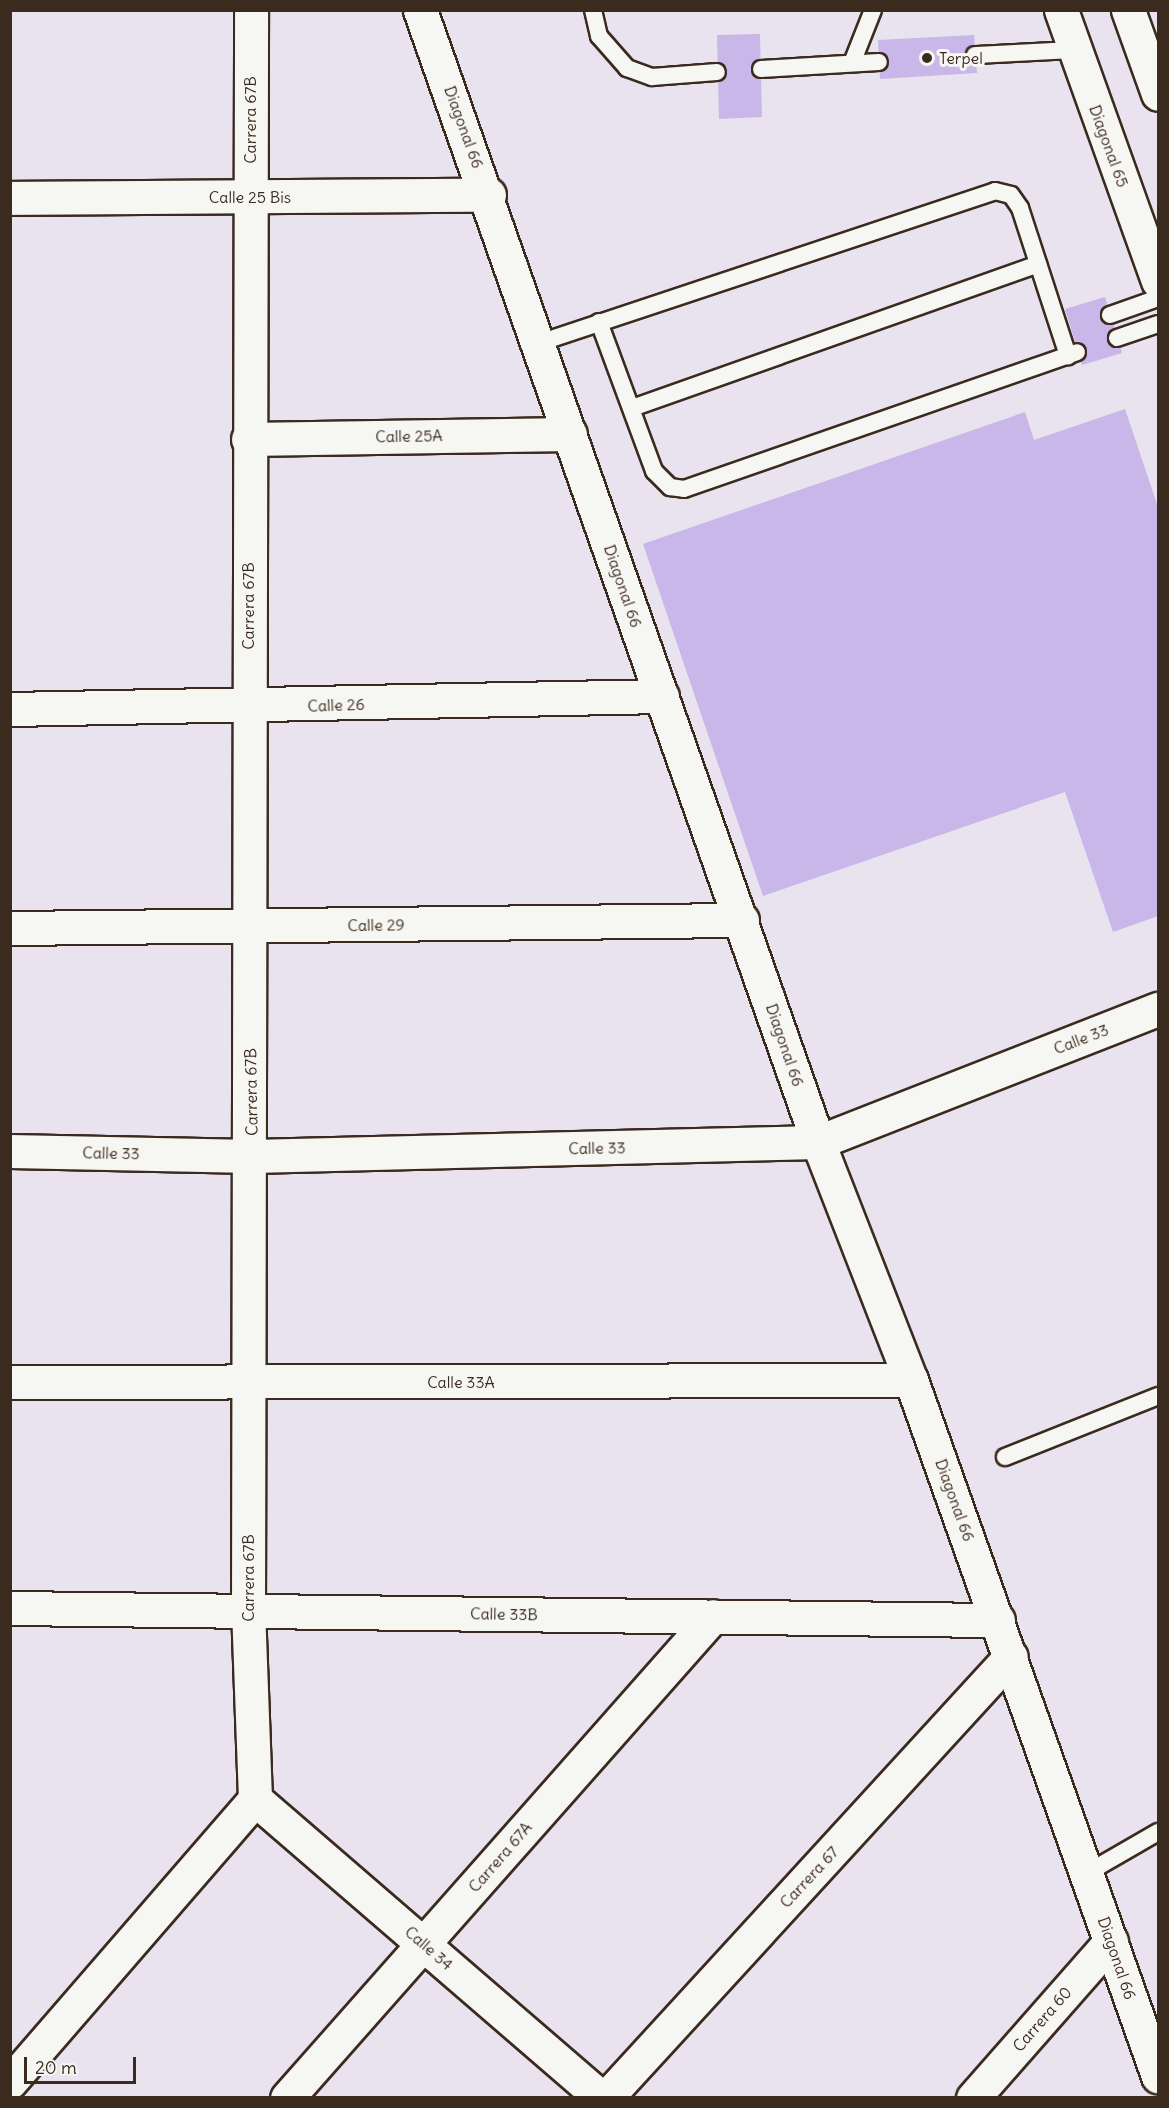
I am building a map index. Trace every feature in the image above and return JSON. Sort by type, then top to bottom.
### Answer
[{"type":"street","name":"Carrera 67B","points":[[251,10],[248,707],[252,1156],[248,1612],[255,1799]]},
{"type":"street","name":"Diagonal 66","points":[[420,10],[489,195],[570,434],[818,1142],[911,1380],[1011,1656],[1158,2076]]},
{"type":"street","name":"Diagonal 65","points":[[1061,10],[1158,281]]},
{"type":"street","points":[[1128,10],[1158,94]]},
{"type":"street","name":"Calle 25 Bis","points":[[10,198],[489,195]]},
{"type":"street","name":"Calle 25A","points":[[248,439],[570,434]]},
{"type":"street","name":"Calle 26","points":[[10,709],[248,707],[662,696]]},
{"type":"street","name":"Calle 29","points":[[10,928],[741,920]]},
{"type":"street","name":"Calle 33","points":[[10,1151],[252,1156],[818,1142],[1158,1009]]},
{"type":"street","name":"Calle 33A","points":[[10,1382],[911,1380]]},
{"type":"street","name":"Calle 33B","points":[[10,1608],[998,1620]]},
{"type":"street","name":"Carrera 67A","points":[[287,2097],[713,1616]]},
{"type":"street","name":"Carrera 67","points":[[604,2097],[1011,1656]]},
{"type":"street","points":[[10,2082],[255,1799]]},
{"type":"street","name":"Calle 34","points":[[255,1799],[604,2097]]},
{"type":"street","name":"Carrera 60","points":[[973,2097],[1111,1941]]},
{"type":"lane","points":[[593,10],[599,36],[627,68],[652,77],[717,72]]},
{"type":"lane","points":[[852,63],[873,10]]},
{"type":"lane","points":[[975,55],[1074,50]]},
{"type":"lane","points":[[761,69],[879,62]]},
{"type":"lane","points":[[539,343],[599,322],[995,191],[1017,201],[1038,264],[1073,354],[684,489],[670,487],[654,471],[599,322]]},
{"type":"lane","points":[[632,408],[1038,264]]},
{"type":"lane","points":[[1110,315],[1158,298]]},
{"type":"lane","points":[[1117,338],[1158,324]]},
{"type":"lane","points":[[1005,1457],[1158,1396]]},
{"type":"lane","points":[[1087,1873],[1158,1832]]},
{"type":"building","points":[[760,34],[762,117],[719,119],[717,35]]},
{"type":"building","name":"Terpel","points":[[974,35],[977,73],[880,79],[878,40]]},
{"type":"building","points":[[1105,297],[1122,353],[1082,365],[1065,309]]},
{"type":"building","points":[[1125,409],[1158,507],[1158,916],[1113,932],[1065,792],[763,896],[643,544],[1025,412],[1034,440]]},
{"type":"place","name":"Terpel","points":[[927,58]]}]
